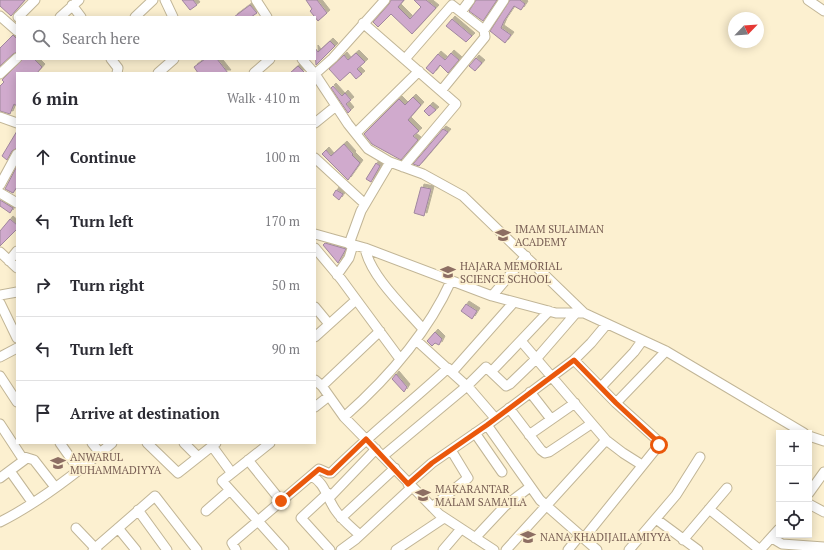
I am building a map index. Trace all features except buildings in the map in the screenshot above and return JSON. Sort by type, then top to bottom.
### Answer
[{"type":"street","points":[[18,16],[35,0]]},
{"type":"street","points":[[136,16],[153,0]]},
{"type":"street","points":[[165,0],[173,16]]},
{"type":"street","points":[[256,0],[266,16]]},
{"type":"street","points":[[316,75],[385,0]]},
{"type":"street","points":[[461,12],[470,0]]},
{"type":"street","points":[[441,91],[485,38],[484,30],[504,0]]},
{"type":"street","points":[[808,0],[824,11]]},
{"type":"street","points":[[61,16],[76,3],[81,16]]},
{"type":"street","points":[[405,59],[451,5],[484,30]]},
{"type":"street","points":[[0,16],[16,31]]},
{"type":"street","points":[[10,25],[16,18]]},
{"type":"street","points":[[363,23],[419,71],[456,106],[403,167]]},
{"type":"street","points":[[0,74],[16,59]]},
{"type":"street","points":[[159,72],[173,60]]},
{"type":"street","points":[[255,72],[269,60]]},
{"type":"street","points":[[303,60],[312,72]]},
{"type":"street","points":[[356,133],[419,71]]},
{"type":"street","points":[[316,77],[368,149],[390,162],[423,174],[463,196],[526,256],[580,313]]},
{"type":"street","points":[[316,122],[336,106]]},
{"type":"street","points":[[0,117],[16,123]]},
{"type":"street","points":[[0,185],[16,156]]},
{"type":"street","points":[[316,159],[366,204]]},
{"type":"street","points":[[337,275],[349,258],[351,244],[359,215],[390,162]]},
{"type":"street","points":[[0,193],[16,202]]},
{"type":"street","points":[[316,234],[365,248],[492,296],[549,311],[580,313],[666,352],[799,430]]},
{"type":"street","points":[[365,248],[367,258],[372,266],[423,329]]},
{"type":"street","points":[[316,249],[400,358]]},
{"type":"street","points":[[0,252],[16,267]]},
{"type":"street","points":[[9,261],[16,252]]},
{"type":"street","points":[[492,296],[526,256]]},
{"type":"street","points":[[344,417],[378,386],[416,340],[441,302],[451,281]]},
{"type":"street","points":[[0,295],[16,292]]},
{"type":"street","points":[[316,336],[356,300]]},
{"type":"street","points":[[236,550],[232,543],[281,501],[321,468],[328,473],[331,473],[366,439],[450,370],[514,302]]},
{"type":"street","points":[[0,303],[16,336]]},
{"type":"street","points":[[316,309],[329,324]]},
{"type":"street","points":[[492,371],[549,311]]},
{"type":"street","points":[[383,456],[467,386],[483,368],[488,367],[506,386],[510,384],[580,313]]},
{"type":"street","points":[[341,550],[360,535],[432,463],[487,425],[574,360],[606,325]]},
{"type":"street","points":[[380,331],[318,383],[344,417],[432,507],[444,518],[494,550]]},
{"type":"street","points":[[416,340],[467,386],[495,418]]},
{"type":"street","points":[[521,340],[606,440],[642,465]]},
{"type":"street","points":[[601,387],[630,357],[642,341]]},
{"type":"street","points":[[0,357],[16,349]]},
{"type":"street","points":[[616,403],[666,352]]},
{"type":"street","points":[[568,550],[582,537],[659,445],[658,442],[616,403],[574,360]]},
{"type":"street","points":[[0,376],[3,389],[16,401]]},
{"type":"street","points":[[530,392],[552,419]]},
{"type":"street","points":[[316,406],[329,396]]},
{"type":"street","points":[[529,435],[575,403]]},
{"type":"street","points":[[509,408],[541,450],[545,452],[549,452],[591,424]]},
{"type":"street","points":[[487,425],[530,487],[546,504],[597,550]]},
{"type":"street","points":[[1,428],[21,456],[34,460],[55,487]]},
{"type":"street","points":[[475,433],[502,472]]},
{"type":"street","points":[[812,437],[824,441]]},
{"type":"street","points":[[506,550],[546,504],[606,440]]},
{"type":"street","points":[[61,444],[79,470]]},
{"type":"street","points":[[93,444],[100,453]]},
{"type":"street","points":[[0,522],[55,487],[111,444]]},
{"type":"street","points":[[148,444],[176,473],[180,472],[215,444],[231,472]]},
{"type":"street","points":[[185,444],[198,457]]},
{"type":"street","points":[[269,444],[222,480],[284,550]]},
{"type":"street","points":[[330,550],[301,518],[329,495],[376,449]]},
{"type":"street","points":[[432,507],[468,478],[451,450]]},
{"type":"street","points":[[629,550],[676,495],[700,457]]},
{"type":"street","points":[[1,476],[27,458]]},
{"type":"street","points":[[248,460],[281,501]]},
{"type":"street","points":[[341,518],[394,468]]},
{"type":"street","points":[[10,471],[32,502]]},
{"type":"street","points":[[812,489],[824,472]]},
{"type":"street","points":[[311,476],[314,477],[329,495],[334,508],[341,518],[360,535]]},
{"type":"street","points":[[475,538],[505,506],[530,487]]},
{"type":"street","points":[[685,544],[709,509],[727,488]]},
{"type":"street","points":[[206,511],[230,490]]},
{"type":"street","points":[[76,528],[95,549],[155,496],[197,550]]},
{"type":"street","points":[[812,506],[824,512]]},
{"type":"street","points":[[709,509],[760,550],[776,533]]},
{"type":"street","points":[[138,510],[167,550]]},
{"type":"street","points":[[396,550],[444,518]]},
{"type":"street","points":[[656,519],[685,544],[698,550]]},
{"type":"street","points":[[118,528],[136,550]]},
{"type":"street","points":[[443,550],[461,529]]},
{"type":"street","points":[[772,538],[794,550]]},
{"type":"street","points":[[782,544],[815,547],[824,546]]},
{"type":"place","name":"IMAM SULAIMAN ACADEMY","points":[[503,235]]},
{"type":"place","name":"HAJARA MEMORIAL SCIENCE SCHOOL","points":[[448,272]]},
{"type":"place","name":"ANWARUL MUHAMMADIYYA","points":[[58,463]]},
{"type":"place","name":"MAKARANTAR MALAM SAMA'ILA","points":[[423,495]]},
{"type":"place","name":"NANA KHADIJAILAMIYYA","points":[[528,537]]},
{"type":"route","points":[[281,501],[319,469],[321,468],[329,474],[331,473],[366,439],[408,484],[432,463],[487,425],[574,360],[616,403],[658,442],[659,445]]}]
